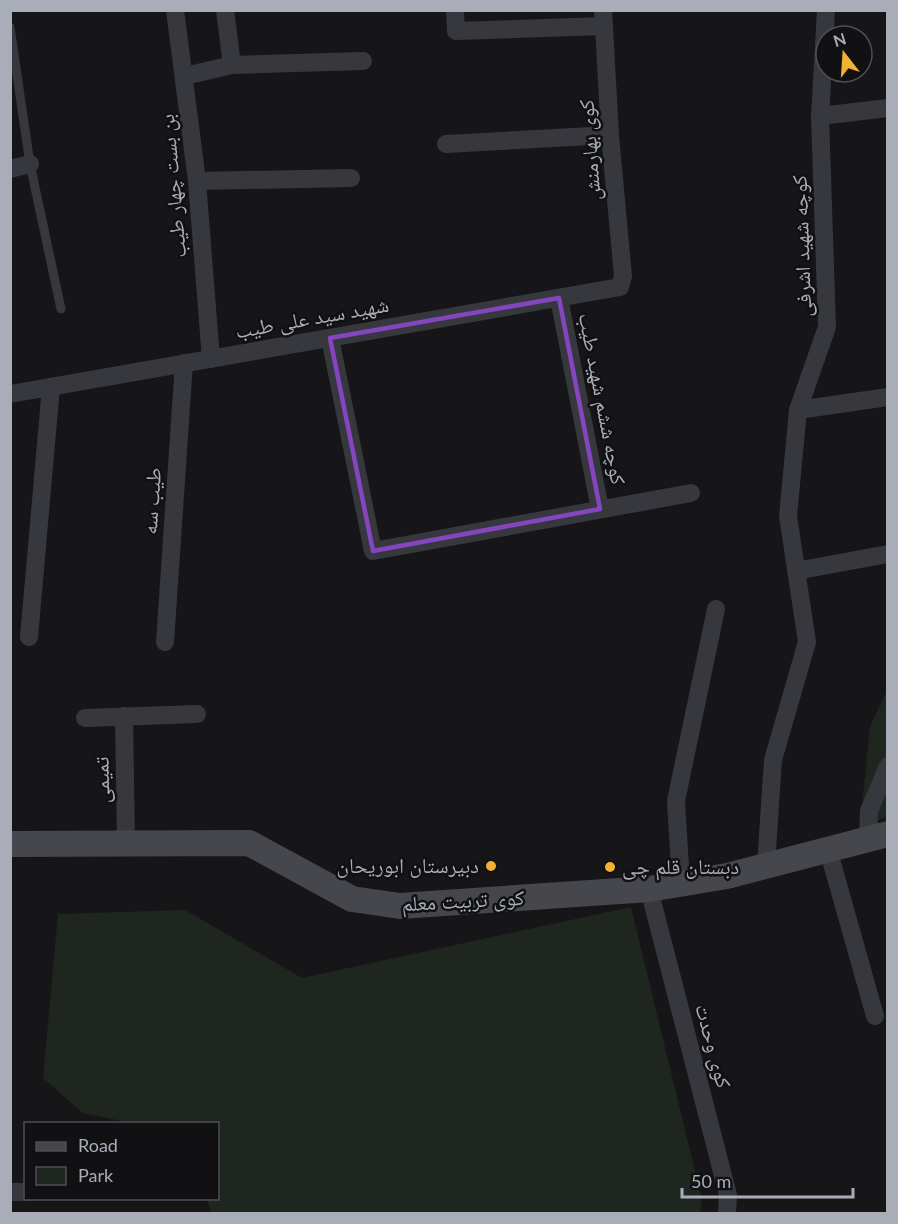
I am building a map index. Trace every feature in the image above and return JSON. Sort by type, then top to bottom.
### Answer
[{"type":"street","name":"بن بست چهار طیب","points":[[175,10],[197,182],[211,359]]},
{"type":"street","points":[[225,10],[232,65]]},
{"type":"street","points":[[455,10],[456,31],[604,18]]},
{"type":"street","name":"کوچه شهید اشرفی","points":[[766,865],[773,760],[807,642],[788,516],[798,410],[827,327],[820,116],[826,10]]},
{"type":"street","name":"کوی بهارمنش","points":[[604,18],[610,135],[623,276],[620,286]]},
{"type":"street","points":[[185,75],[232,65],[363,61]]},
{"type":"street","points":[[820,116],[888,108]]},
{"type":"street","points":[[446,144],[610,135]]},
{"type":"street","points":[[10,169],[30,164]]},
{"type":"street","points":[[197,182],[351,178]]},
{"type":"street","name":"شهید سید علی طیب","points":[[10,394],[620,286]]},
{"type":"street","name":"کوچه ششم شهید طیب","points":[[559,298],[600,509]]},
{"type":"street","points":[[330,338],[373,551],[691,493]]},
{"type":"street","name":"طیب سه","points":[[165,642],[184,363]]},
{"type":"street","points":[[29,637],[51,387]]},
{"type":"street","points":[[798,410],[888,397]]},
{"type":"street","points":[[796,571],[888,554]]},
{"type":"street","points":[[681,884],[676,801],[716,609]]},
{"type":"street","points":[[85,718],[197,714]]},
{"type":"street","name":"تمیمی","points":[[124,716],[126,843]]},
{"type":"street","points":[[878,837],[869,811],[888,766]]},
{"type":"street","name":"کوی تربیت معلم","points":[[10,844],[249,843],[352,899],[400,906],[649,889],[766,865],[878,837]]},
{"type":"street","points":[[828,849],[874,1016]]},
{"type":"street","name":"کوی وحدت","points":[[649,889],[728,1195],[727,1214]]},
{"type":"lane","points":[[10,27],[30,164],[61,309]]},
{"type":"highlighted area","points":[[559,298],[600,509],[373,551],[330,338]]},
{"type":"green space","points":[[887,690],[887,817],[860,825],[870,727]]},
{"type":"green space","points":[[631,907],[702,1200],[700,1213],[211,1213],[207,1200],[219,1200],[219,1122],[126,1122],[83,1113],[43,1078],[58,914],[185,910],[302,978]]},
{"type":"place","name":"دبیرستان ابوریحان","points":[[491,866]]},
{"type":"place","name":"دبستان قلم چی","points":[[610,867]]}]
